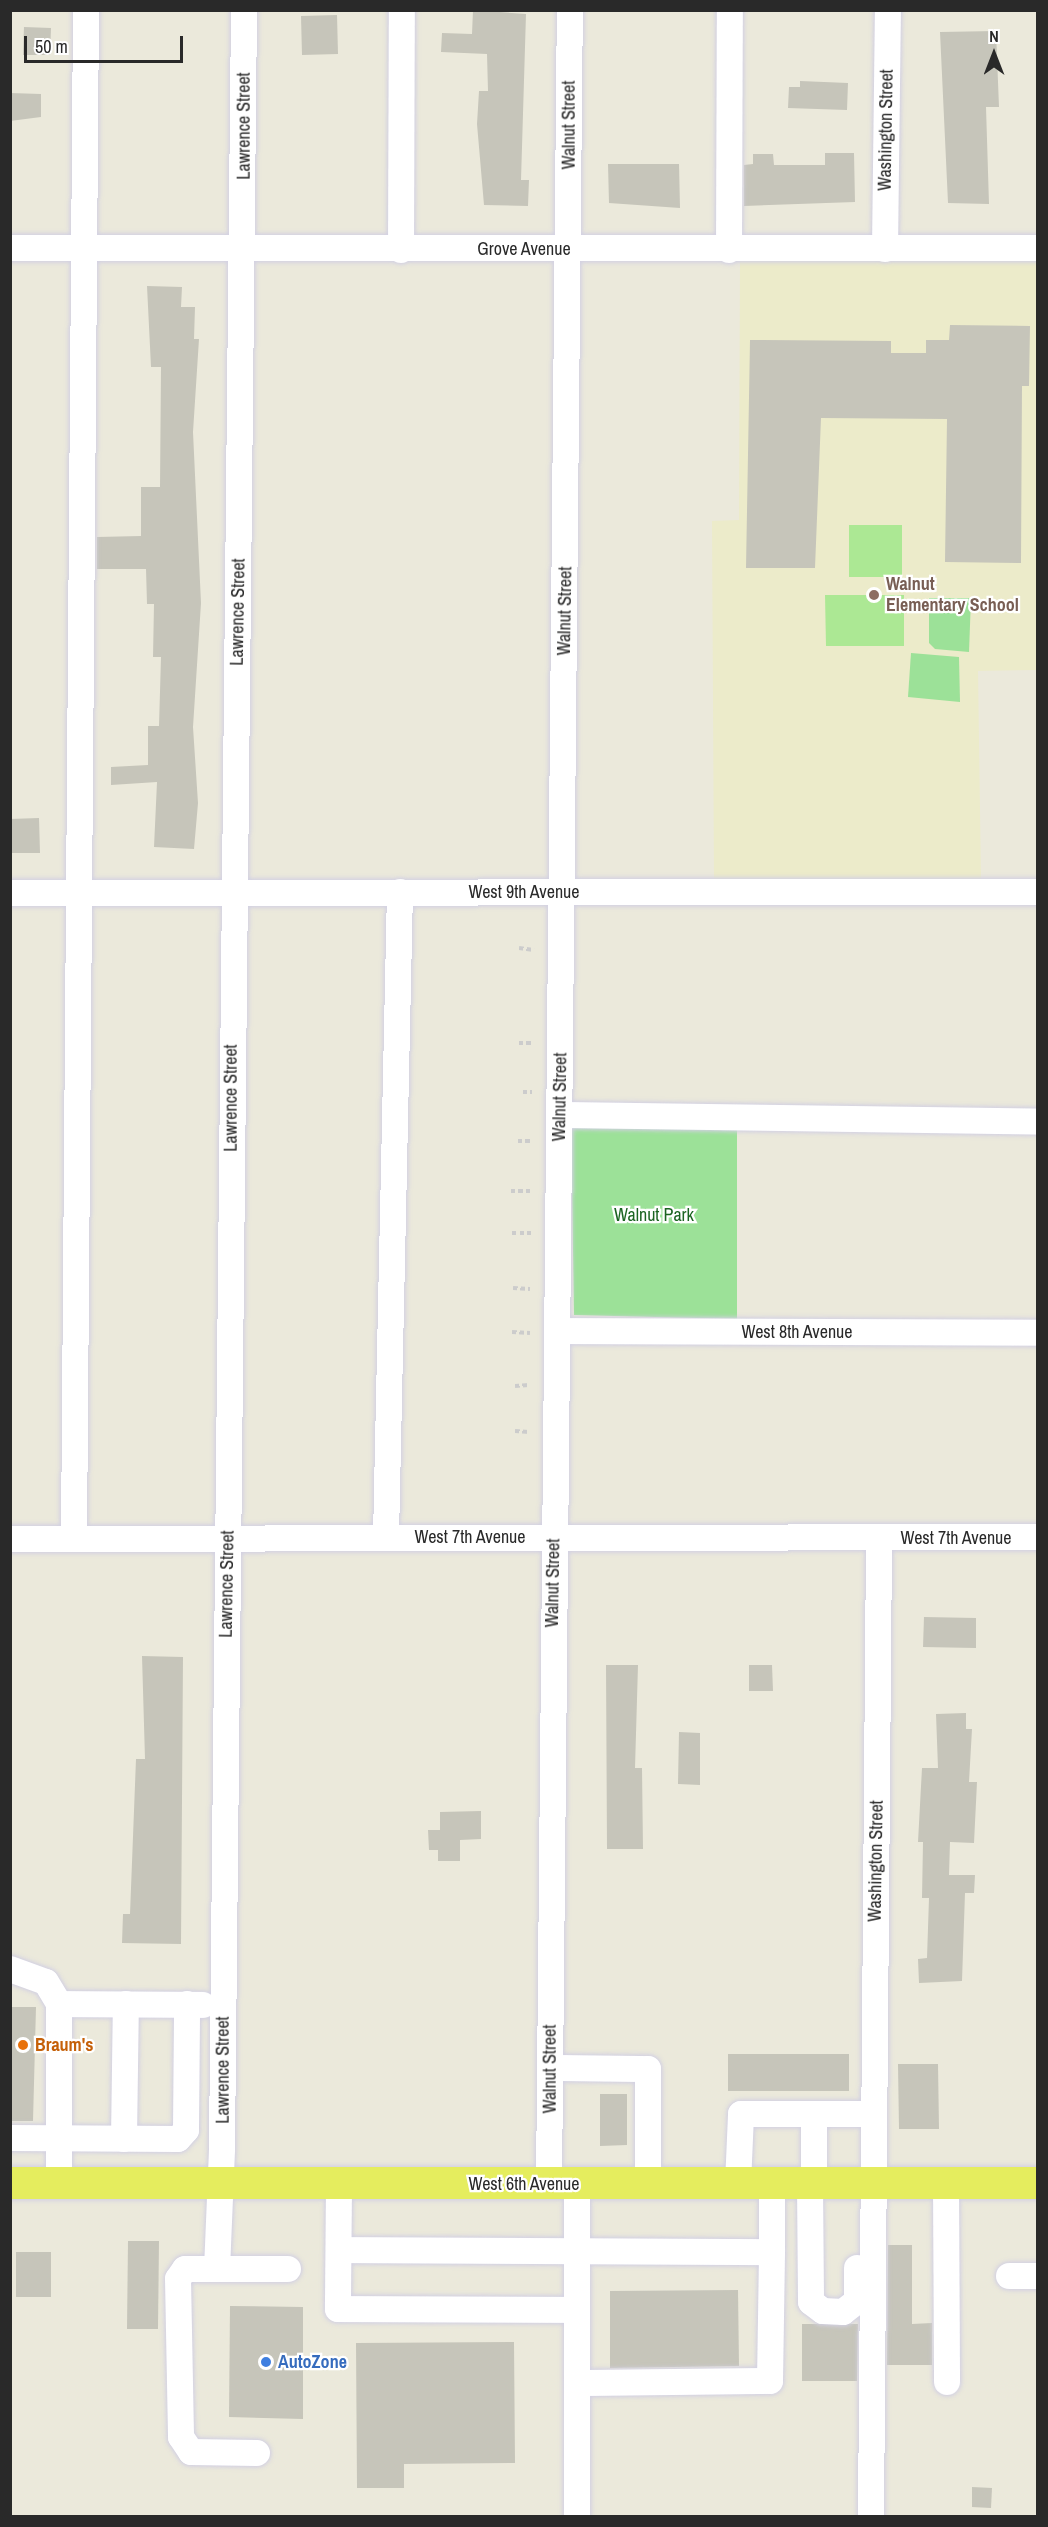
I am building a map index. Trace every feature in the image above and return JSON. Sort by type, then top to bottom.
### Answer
[{"type":"main road","name":"West 6th Avenue","points":[[10,2183],[218,2185],[1038,2183]]},
{"type":"street","points":[[74,1538],[77,893],[86,10]]},
{"type":"street","name":"Lawrence Street","points":[[217,2269],[223,2005],[232,893],[244,249],[244,10]]},
{"type":"street","points":[[401,250],[402,10]]},
{"type":"street","name":"Walnut Street","points":[[570,10],[550,2067],[563,2184],[577,2250],[578,2517]]},
{"type":"street","points":[[729,250],[730,10]]},
{"type":"street","name":"Washington Street","points":[[885,249],[888,10]]},
{"type":"street","name":"Grove Avenue","points":[[10,248],[401,250],[1038,248]]},
{"type":"street","points":[[386,1537],[400,892]]},
{"type":"street","name":"West 9th Avenue","points":[[10,893],[1038,892]]},
{"type":"street","points":[[560,1115],[1038,1122]]},
{"type":"street","name":"West 8th Avenue","points":[[557,1331],[1038,1333]]},
{"type":"street","name":"West 7th Avenue","points":[[10,1539],[1038,1537]]},
{"type":"street","name":"Washington Street","points":[[866,2184],[873,2114],[879,1538]]},
{"type":"street","points":[[10,1969],[46,1982],[60,2004],[59,2183]]},
{"type":"street","points":[[60,2004],[223,2005]]},
{"type":"street","points":[[124,2139],[126,2004]]},
{"type":"street","points":[[10,2138],[178,2139],[186,2130],[187,2004]]},
{"type":"street","points":[[550,2067],[648,2069],[648,2184]]},
{"type":"street","points":[[738,2184],[741,2114],[873,2114]]},
{"type":"street","points":[[814,2114],[811,2302],[823,2311],[843,2312],[857,2301],[866,2184]]},
{"type":"street","points":[[946,2183],[947,2382]]},
{"type":"street","points":[[577,2383],[770,2381],[772,2184]]},
{"type":"street","points":[[866,2184],[871,2517]]},
{"type":"street","points":[[339,2185],[339,2309],[577,2310]]},
{"type":"street","points":[[339,2250],[772,2252]]},
{"type":"street","points":[[257,2453],[191,2452],[181,2437],[178,2279],[185,2269],[288,2269]]},
{"type":"street","points":[[1009,2276],[1038,2276]]},
{"type":"path","points":[[519,948],[534,950]]},
{"type":"path","points":[[519,1043],[533,1043]]},
{"type":"path","points":[[523,1092],[532,1092]]},
{"type":"path","points":[[518,1141],[532,1141]]},
{"type":"path","points":[[512,1191],[531,1191]]},
{"type":"path","points":[[512,1233],[531,1233]]},
{"type":"path","points":[[513,1288],[530,1289]]},
{"type":"path","points":[[512,1332],[530,1333]]},
{"type":"path","points":[[515,1386],[529,1385]]},
{"type":"path","points":[[515,1431],[529,1432]]},
{"type":"shaded area","name":"Walnut Elementary School","points":[[740,259],[1037,261],[1036,670],[978,671],[981,879],[714,881],[712,521],[739,520]]},
{"type":"green space","points":[[849,525],[902,525],[902,577],[849,577]]},
{"type":"green space","points":[[825,595],[904,595],[904,646],[826,646]]},
{"type":"green space","points":[[929,598],[971,598],[969,652],[935,649],[929,643]]},
{"type":"green space","points":[[911,653],[959,657],[960,702],[908,697]]},
{"type":"green space","name":"Walnut Park","points":[[571,1121],[737,1122],[737,1319],[574,1315]]},
{"type":"building","points":[[473,10],[526,14],[521,180],[529,180],[528,206],[484,205],[477,124],[479,91],[488,91],[487,54],[441,52],[442,33],[472,34]]},
{"type":"building","points":[[337,15],[338,54],[302,55],[301,16]]},
{"type":"building","points":[[24,27],[51,28],[50,55],[23,55]]},
{"type":"building","points":[[996,31],[999,107],[986,107],[989,204],[948,203],[940,32]]},
{"type":"building","points":[[800,81],[848,83],[847,110],[788,108],[789,87],[800,87]]},
{"type":"building","points":[[10,93],[41,94],[41,117],[10,121]]},
{"type":"building","points":[[825,153],[854,153],[855,202],[744,206],[744,165],[753,164],[753,154],[773,154],[774,165],[825,165]]},
{"type":"building","points":[[608,164],[679,164],[680,208],[609,203]]},
{"type":"building","points":[[147,286],[182,287],[181,307],[195,307],[194,339],[199,339],[193,432],[201,603],[193,727],[198,803],[194,849],[154,847],[157,782],[111,785],[111,767],[148,765],[148,726],[159,726],[161,657],[153,657],[154,604],[147,604],[146,569],[97,569],[97,537],[141,536],[141,487],[160,487],[161,367],[151,367]]},
{"type":"building","points":[[950,325],[1030,326],[1029,386],[1022,386],[1021,563],[945,562],[947,419],[821,418],[815,568],[746,568],[750,340],[891,341],[891,353],[926,353],[926,340],[949,340]]},
{"type":"building","points":[[39,818],[40,853],[10,853],[10,819]]},
{"type":"building","points":[[924,1617],[976,1618],[976,1648],[923,1647]]},
{"type":"building","points":[[142,1656],[183,1657],[181,1944],[122,1943],[123,1914],[130,1914],[136,1759],[145,1759]]},
{"type":"building","points":[[606,1665],[638,1665],[635,1768],[642,1768],[643,1849],[607,1849]]},
{"type":"building","points":[[749,1665],[772,1665],[773,1691],[749,1691]]},
{"type":"building","points":[[966,1713],[966,1729],[972,1729],[969,1782],[977,1782],[974,1843],[950,1842],[949,1875],[975,1875],[974,1893],[965,1893],[962,1981],[919,1983],[918,1959],[927,1958],[929,1898],[922,1898],[923,1842],[918,1842],[922,1768],[938,1768],[936,1714]]},
{"type":"building","points":[[679,1732],[700,1733],[700,1785],[678,1784]]},
{"type":"building","points":[[481,1811],[481,1839],[460,1840],[460,1861],[438,1861],[438,1850],[429,1850],[428,1830],[440,1830],[440,1812]]},
{"type":"building","name":"Braum's","points":[[10,2007],[36,2007],[33,2121],[10,2121]]},
{"type":"building","points":[[728,2054],[849,2054],[849,2091],[728,2091]]},
{"type":"building","points":[[898,2064],[938,2064],[939,2129],[899,2129]]},
{"type":"building","points":[[600,2094],[627,2094],[627,2145],[600,2146]]},
{"type":"building","points":[[128,2241],[159,2241],[158,2329],[127,2329]]},
{"type":"building","points":[[888,2245],[912,2245],[912,2324],[932,2323],[932,2365],[887,2365]]},
{"type":"building","points":[[16,2252],[51,2252],[51,2297],[16,2297]]},
{"type":"building","points":[[738,2290],[739,2366],[610,2368],[610,2291]]},
{"type":"building","name":"AutoZone","points":[[230,2306],[303,2307],[303,2419],[229,2417]]},
{"type":"building","points":[[802,2324],[858,2324],[857,2381],[802,2381]]},
{"type":"building","points":[[514,2342],[515,2463],[404,2464],[404,2488],[357,2488],[356,2343]]},
{"type":"building","points":[[972,2487],[992,2488],[991,2508],[972,2507]]},
{"type":"place","name":"Walnut Elementary School","points":[[874,595]]},
{"type":"place","name":"Braum's","points":[[23,2045]]},
{"type":"place","name":"AutoZone","points":[[266,2362]]}]
